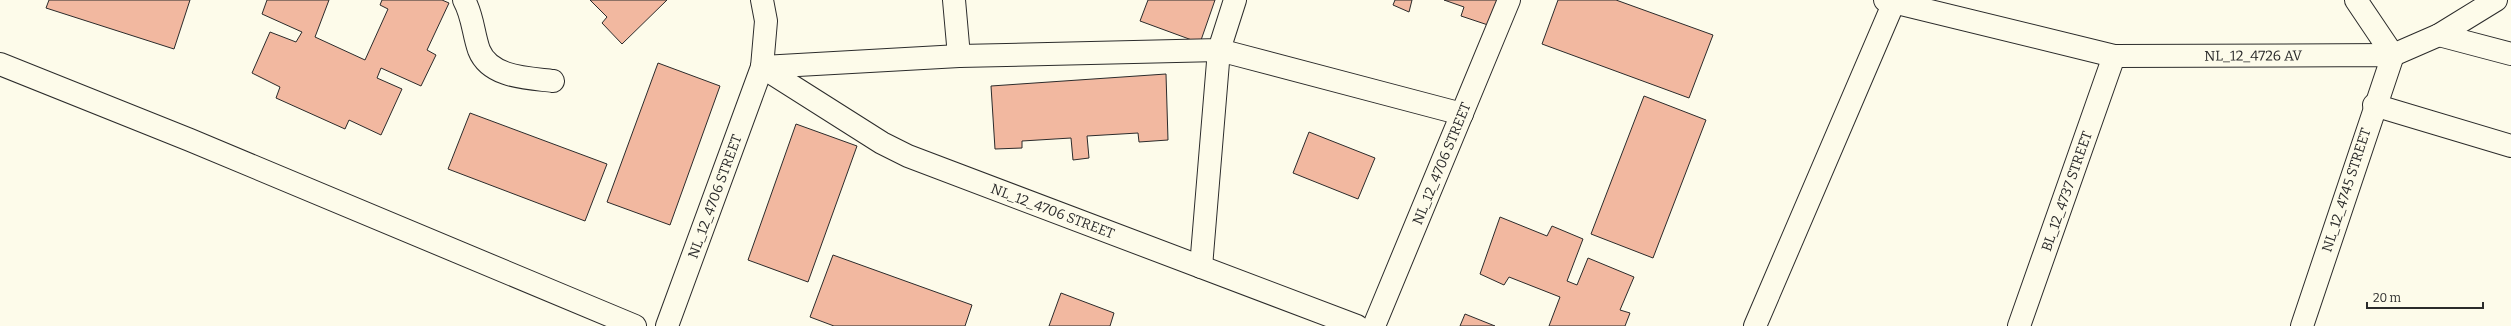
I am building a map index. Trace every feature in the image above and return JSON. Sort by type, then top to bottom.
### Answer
[{"type":"street","points":[[464,0],[470,11],[480,52],[490,65],[507,75],[553,82]]},
{"type":"street","name":"NL_12_4706 STREET","points":[[666,326],[762,67],[766,21],[762,0]]},
{"type":"street","points":[[954,0],[959,56]]},
{"type":"street","points":[[1201,267],[1219,50],[1235,0]]},
{"type":"street","name":"NL_12_4706 STREET","points":[[1374,326],[1509,0]]},
{"type":"street","points":[[2356,0],[2393,55],[2438,35],[2496,0]]},
{"type":"street","points":[[1755,326],[1890,1]]},
{"type":"street","name":"NL_12_4726 AV","points":[[1890,1],[2114,56],[2393,55]]},
{"type":"street","points":[[2438,35],[2511,54]]},
{"type":"street","points":[[762,67],[959,56],[1219,50],[1462,114]]},
{"type":"street","name":"NL_12_4745 STREET","points":[[2302,326],[2374,105],[2393,55]]},
{"type":"street","name":"BL_12_4737 STREET","points":[[2019,326],[2114,56]]},
{"type":"street","points":[[0,64],[190,140],[636,326]]},
{"type":"street","name":"NL_12_4706 STREET","points":[[762,67],[882,144],[908,156],[1357,326]]},
{"type":"street","points":[[2374,105],[2511,146]]},
{"type":"building","points":[[49,0],[190,0],[174,49],[46,8]]},
{"type":"building","points":[[267,0],[329,0],[315,37],[365,60],[388,9],[380,5],[382,0],[442,0],[449,3],[427,50],[436,55],[421,86],[381,68],[377,78],[402,89],[381,135],[349,120],[345,129],[276,98],[280,87],[252,73],[270,32],[296,42],[302,32],[262,14]]},
{"type":"building","points":[[590,0],[667,0],[622,44],[602,23],[607,17]]},
{"type":"building","points":[[1148,0],[1215,0],[1200,43],[1140,21]]},
{"type":"building","points":[[1395,0],[1412,0],[1409,12],[1393,5]]},
{"type":"building","points":[[1444,0],[1498,0],[1488,25],[1461,16],[1464,7]]},
{"type":"building","points":[[1558,0],[1616,0],[1713,35],[1689,98],[1542,44]]},
{"type":"building","points":[[658,63],[720,86],[670,225],[607,202]]},
{"type":"building","points":[[1166,74],[1168,140],[1139,142],[1138,133],[1087,136],[1089,158],[1073,160],[1071,138],[1022,141],[1022,148],[995,149],[991,86]]},
{"type":"building","points":[[1644,96],[1706,120],[1653,258],[1591,234]]},
{"type":"building","points":[[470,113],[607,164],[585,221],[448,169]]},
{"type":"building","points":[[796,124],[857,146],[808,282],[748,260]]},
{"type":"building","points":[[1309,132],[1375,158],[1358,199],[1293,173]]},
{"type":"building","points":[[1500,217],[1547,236],[1552,226],[1583,239],[1567,281],[1577,285],[1588,258],[1634,277],[1620,310],[1630,313],[1625,326],[1549,326],[1560,297],[1509,277],[1504,285],[1480,274]]},
{"type":"building","points":[[833,255],[972,305],[965,326],[834,326],[810,317]]},
{"type":"building","points":[[1061,293],[1114,313],[1110,326],[1049,326]]},
{"type":"building","points":[[1465,314],[1495,326],[1460,326]]}]
